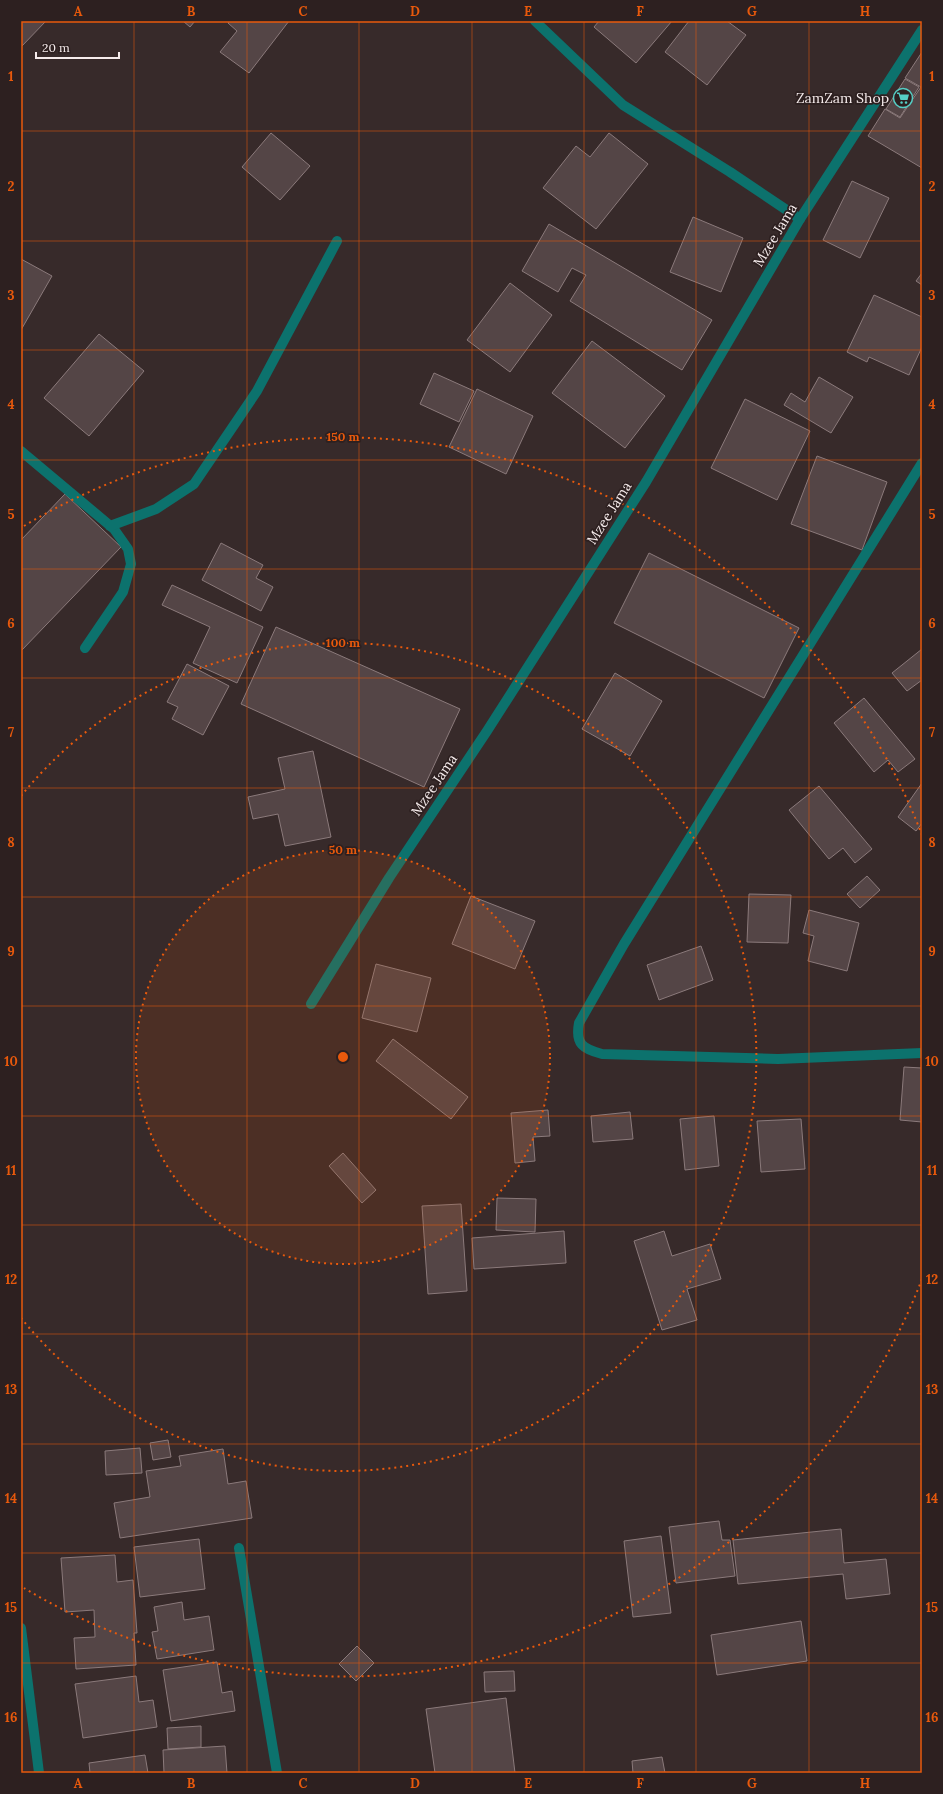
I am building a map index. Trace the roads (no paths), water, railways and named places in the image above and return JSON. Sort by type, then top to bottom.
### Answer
[{"type":"street","points":[[535,21],[623,105],[730,172],[800,219]]},
{"type":"street","name":"Mzee Jama","points":[[311,1004],[390,878],[487,731],[646,482],[800,219],[922,30]]},
{"type":"street","points":[[110,526],[156,509],[194,484],[258,391],[337,241]]},
{"type":"street","points":[[21,451],[114,529],[128,549],[131,564],[123,592],[85,648]]},
{"type":"street","points":[[922,463],[624,944],[579,1023],[577,1033],[582,1045],[587,1050],[602,1054],[778,1060],[922,1053]]},
{"type":"street","points":[[239,1548],[277,1773]]},
{"type":"street","points":[[21,1628],[39,1773]]},
{"type":"place","name":"ZamZam Shop","points":[[903,98]]}]
